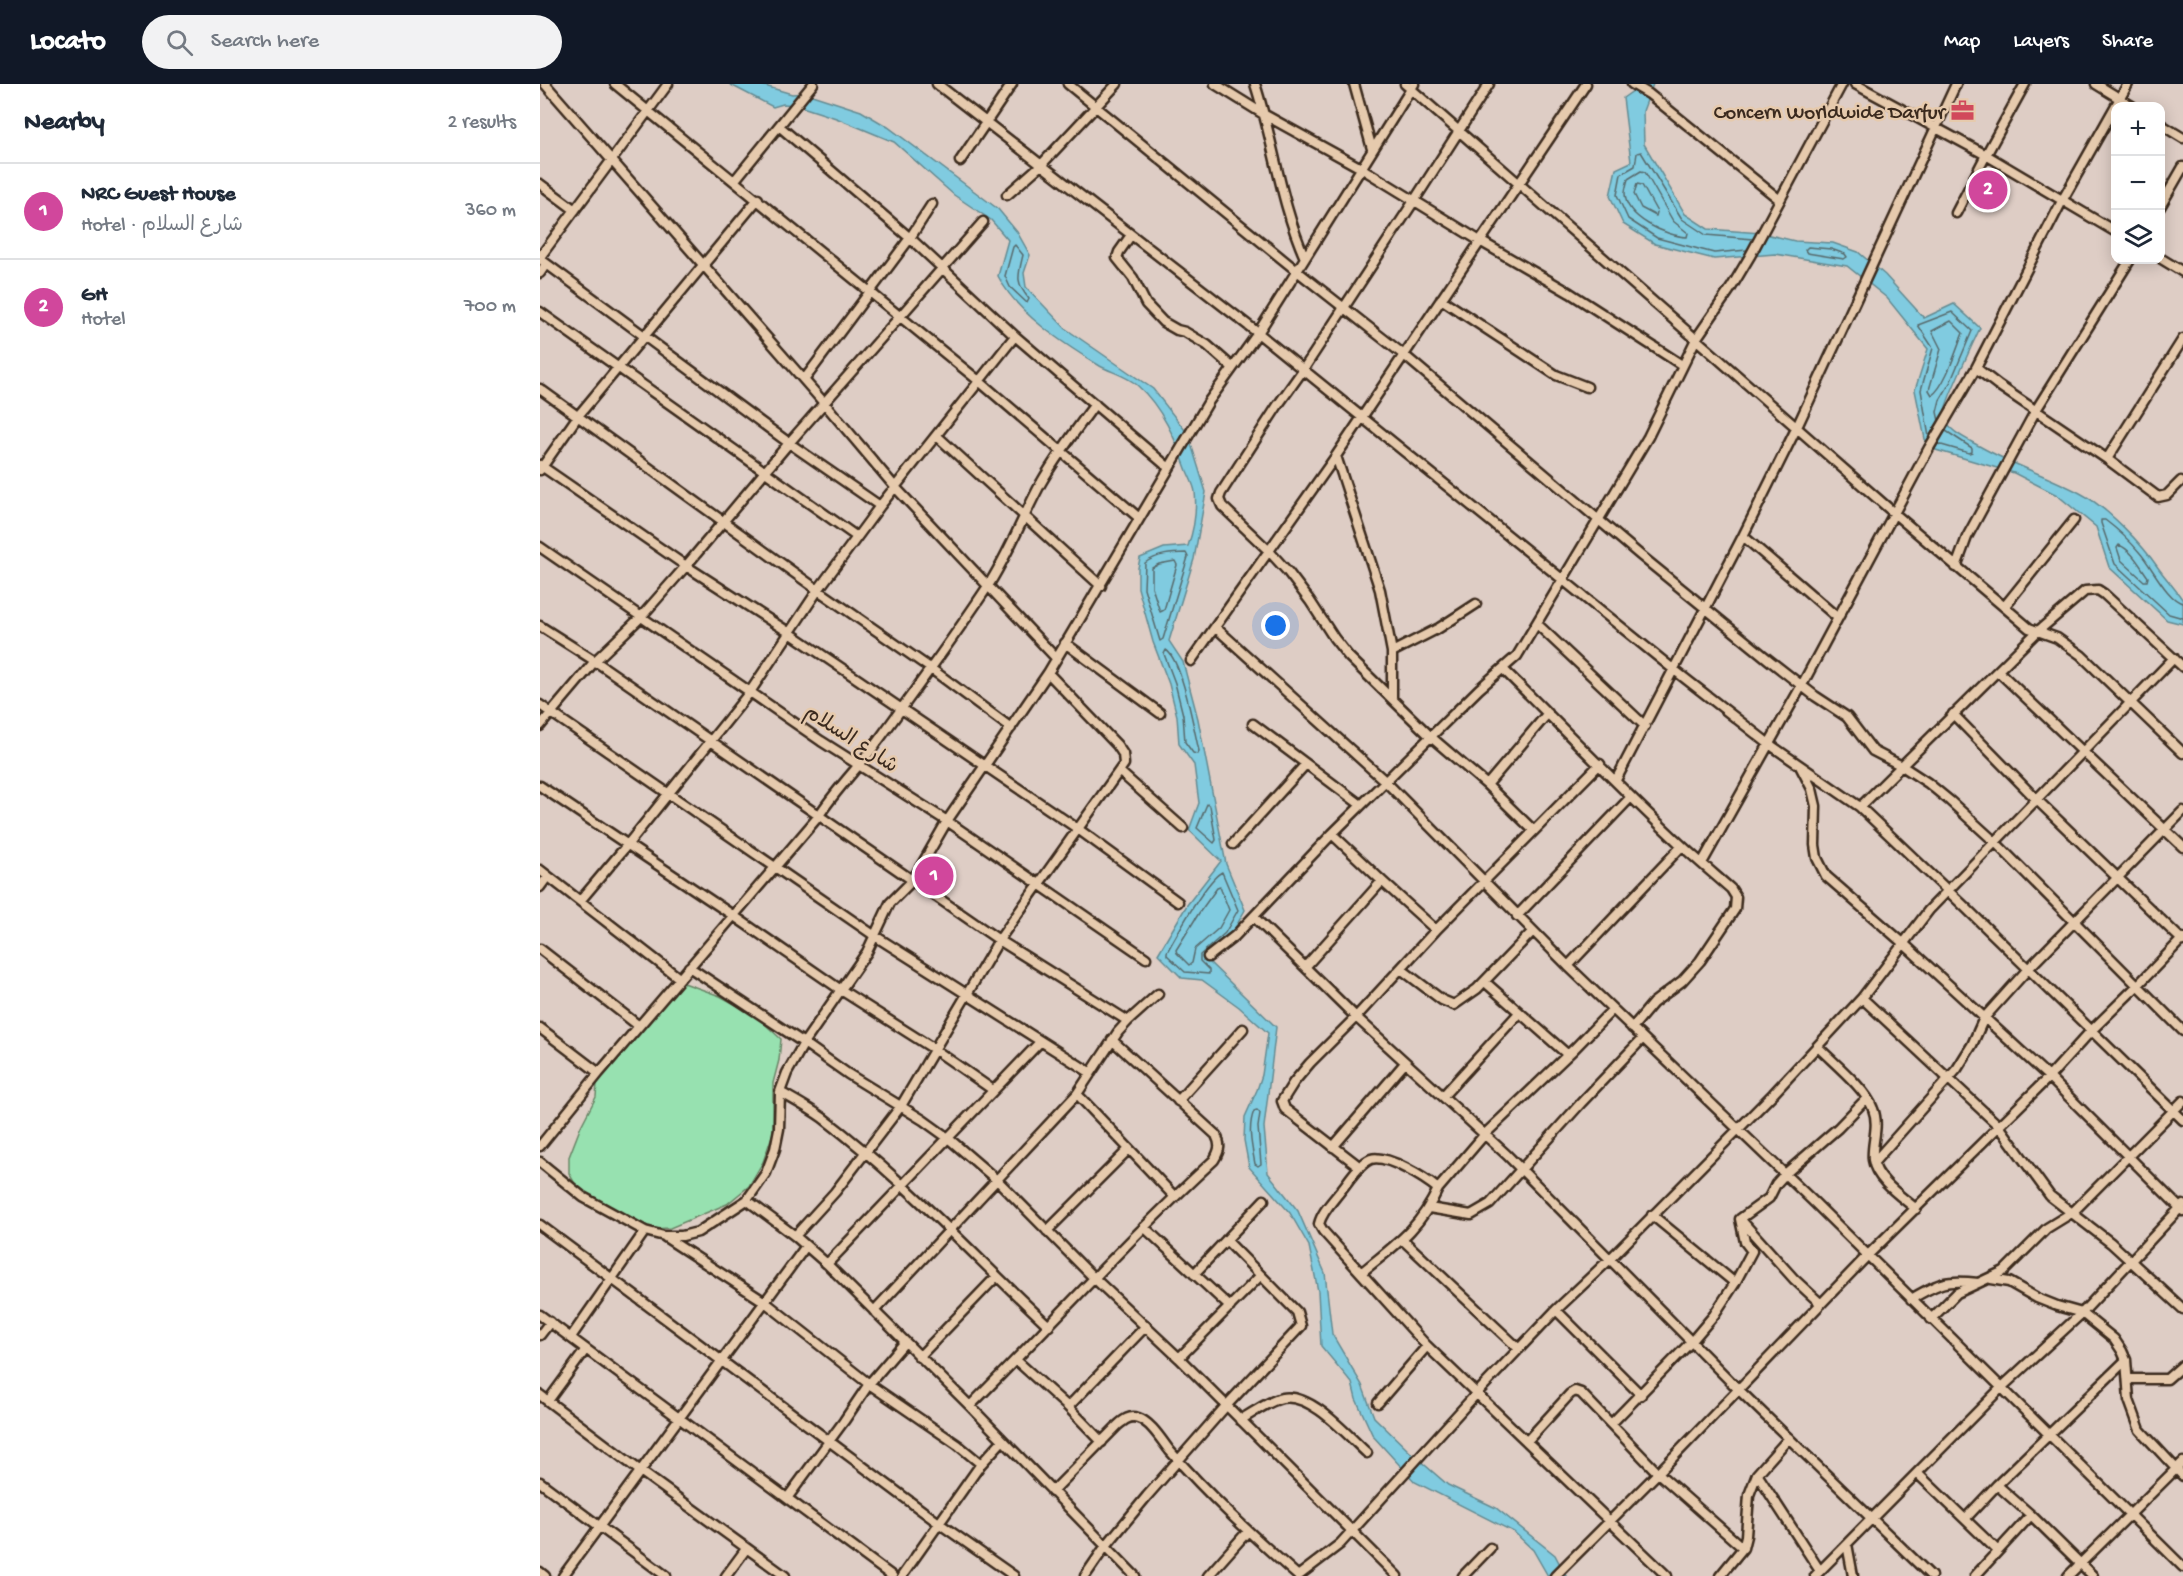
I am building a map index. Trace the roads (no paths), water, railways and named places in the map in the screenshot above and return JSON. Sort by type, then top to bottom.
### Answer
[{"type":"street","points":[[546,84],[895,487],[1056,658]]},
{"type":"street","points":[[615,84],[979,381],[1138,517]]},
{"type":"street","points":[[540,273],[542,260],[574,210],[668,84]]},
{"type":"street","points":[[735,180],[813,84]]},
{"type":"street","points":[[937,84],[1258,333],[1672,669],[1769,744],[1860,807],[2183,1120]]},
{"type":"street","points":[[960,161],[1012,84]]},
{"type":"street","points":[[1068,84],[1404,355],[1706,607],[1802,685],[1847,717],[1873,751],[1902,766],[1950,801],[1995,842],[2183,1031]]},
{"type":"street","points":[[1007,195],[1041,165],[1117,84]]},
{"type":"street","points":[[1215,84],[1570,293],[1682,365]]},
{"type":"street","points":[[1256,84],[1285,207],[1305,258]]},
{"type":"street","points":[[1354,84],[1372,149]]},
{"type":"street","points":[[1489,84],[1220,496],[1222,506],[1268,550],[1310,601],[1349,657],[1431,737],[1487,785],[1534,831]]},
{"type":"street","points":[[1191,661],[1336,456],[1586,84]]},
{"type":"street","points":[[1632,84],[1648,94],[1780,200]]},
{"type":"street","points":[[1208,957],[1235,936],[1385,781],[1479,689],[1517,656],[1648,437],[1696,339],[1731,288],[1842,84]]},
{"type":"street","points":[[1855,84],[1934,129],[1986,155],[2111,230]]},
{"type":"street","points":[[1616,780],[1797,428],[1956,84]]},
{"type":"street","points":[[1956,213],[2025,84]]},
{"type":"street","points":[[2096,84],[2126,102]]},
{"type":"street","points":[[1702,862],[1802,685],[1929,448],[1976,368],[2062,201],[2128,84]]},
{"type":"street","points":[[540,1162],[584,1197],[645,1231],[664,1236],[682,1236],[698,1232],[747,1200],[766,1173],[775,1149],[779,1130],[780,1092],[787,1073],[804,1043],[875,936],[890,903],[913,880],[947,821],[1048,673],[1101,586],[1138,517],[1209,401],[1258,333],[1410,86],[1956,567],[2037,632],[2052,635],[2074,650],[2183,753]]},
{"type":"street","points":[[779,126],[944,267],[1015,336],[1169,468]]},
{"type":"street","points":[[2165,127],[2183,138]]},
{"type":"street","points":[[2165,198],[2183,167]]},
{"type":"street","points":[[540,184],[574,210]]},
{"type":"street","points":[[758,199],[578,416],[541,467],[1078,829],[1178,903]]},
{"type":"street","points":[[804,380],[910,238],[932,204]]},
{"type":"street","points":[[540,726],[595,661],[641,617],[686,566],[789,443],[983,222]]},
{"type":"street","points":[[1131,235],[1117,258],[1133,278],[1146,304],[1163,322],[1207,345],[1232,368]]},
{"type":"street","points":[[542,260],[789,443],[880,506]]},
{"type":"street","points":[[2165,261],[2183,272]]},
{"type":"street","points":[[1956,567],[1967,537],[2036,410],[2127,264]]},
{"type":"street","points":[[1441,299],[1556,375],[1587,387]]},
{"type":"street","points":[[540,312],[857,537]]},
{"type":"street","points":[[580,901],[750,692],[818,590],[880,506],[1015,336]]},
{"type":"street","points":[[2107,459],[2183,339]]},
{"type":"street","points":[[1976,368],[2158,497],[2168,495],[2182,481]]},
{"type":"street","points":[[540,389],[1011,728]]},
{"type":"street","points":[[540,1146],[598,1073],[818,817],[902,709],[987,587],[1008,552],[1060,452],[1095,404]]},
{"type":"street","points":[[937,436],[1101,586]]},
{"type":"street","points":[[1336,456],[1377,579],[1392,652],[1392,697]]},
{"type":"street","points":[[2004,607],[2074,520]]},
{"type":"street","points":[[1743,536],[1838,618]]},
{"type":"street","name":"شارع السلام","points":[[540,547],[821,741],[947,821],[1146,958]]},
{"type":"street","points":[[1860,807],[2037,632],[2085,591],[2098,590],[2122,609],[2183,667]]},
{"type":"street","points":[[1392,652],[1438,628],[1476,604]]},
{"type":"street","points":[[1537,624],[1645,726]]},
{"type":"street","points":[[540,626],[595,661],[999,940],[1128,1021]]},
{"type":"street","points":[[1215,627],[1385,781],[1517,916],[1868,1255],[2183,1567]]},
{"type":"street","points":[[1065,643],[1160,713]]},
{"type":"street","points":[[1052,1492],[1123,1421],[1136,1417],[1147,1424],[1178,1460],[1248,1531],[1298,1576],[1310,1565],[1327,1555],[1352,1532],[1519,1348],[1610,1259],[1818,1047],[1862,998],[1903,943],[1948,890],[2174,658]]},
{"type":"street","points":[[1503,669],[1631,797],[1734,892],[1737,900],[1735,909],[1689,974],[1653,1003],[1632,1028]]},
{"type":"street","points":[[1998,671],[2183,847]]},
{"type":"street","points":[[795,1236],[835,1192],[901,1106],[999,940],[1120,772],[1124,759],[1117,745],[1048,673]]},
{"type":"street","points":[[540,705],[875,936],[1091,1073]]},
{"type":"street","points":[[1487,785],[1548,713]]},
{"type":"street","points":[[1555,1576],[1658,1473],[1868,1255],[2049,1077],[2182,939],[2036,799],[1953,714]]},
{"type":"street","points":[[1253,724],[1361,805]]},
{"type":"street","points":[[1360,1167],[1285,1109],[1282,1101],[1310,1063],[1436,930],[1600,764]]},
{"type":"street","points":[[1756,1474],[1818,1573],[2001,1388],[2082,1312],[2182,1208],[2049,1077],[1903,943],[1831,881],[1822,870],[1815,844],[1816,806],[1812,789],[1798,764]]},
{"type":"street","points":[[1233,844],[1305,765]]},
{"type":"street","points":[[1120,772],[1183,828]]},
{"type":"street","points":[[540,786],[993,1090]]},
{"type":"street","points":[[1517,916],[1631,797]]},
{"type":"street","points":[[1874,1162],[1949,1079],[1972,1045],[1984,1018],[2028,969],[2183,812]]},
{"type":"street","points":[[1332,834],[1436,930]]},
{"type":"street","points":[[1568,966],[1682,846]]},
{"type":"street","points":[[540,870],[679,978]]},
{"type":"street","points":[[540,887],[548,876]]},
{"type":"street","points":[[1306,966],[1382,881]]},
{"type":"street","points":[[1254,916],[1356,1017],[1485,1134],[1738,1389],[1931,1576]]},
{"type":"street","points":[[1401,969],[1442,1000],[1454,1005],[1485,982],[1533,931]]},
{"type":"street","points":[[540,949],[639,1026]]},
{"type":"street","points":[[689,967],[948,1138],[998,1180],[1093,1277],[1179,1358],[1397,1576]]},
{"type":"street","points":[[1485,982],[1568,1055]]},
{"type":"street","points":[[874,1311],[1077,1094],[1112,1040],[1128,1021],[1158,994]]},
{"type":"street","points":[[1862,998],[1999,1126],[2050,1196],[2131,1260],[2183,1309]]},
{"type":"street","points":[[1361,1273],[1403,1240],[1429,1208],[1438,1189],[1485,1134],[1613,1009]]},
{"type":"street","points":[[1443,1096],[1519,1013]]},
{"type":"street","points":[[540,1028],[598,1073]]},
{"type":"street","points":[[1178,1101],[1243,1029]]},
{"type":"street","points":[[1429,1208],[1459,1214],[1476,1213],[1490,1204],[1643,1038]]},
{"type":"street","points":[[970,1406],[1049,1326],[1093,1277],[1219,1153],[1220,1146],[1216,1135],[1112,1040]]},
{"type":"street","points":[[827,1264],[1040,1042]]},
{"type":"street","points":[[1818,1047],[1867,1098],[1875,1118],[1874,1162],[1886,1181],[1916,1209]]},
{"type":"street","points":[[1333,1147],[1405,1063]]},
{"type":"street","points":[[780,1092],[821,1117],[866,1152],[951,1230],[996,1277],[1049,1326]]},
{"type":"street","points":[[1077,1094],[1174,1196]]},
{"type":"street","points":[[1740,1219],[1769,1198],[1776,1184],[1785,1174],[1838,1128],[1867,1098]]},
{"type":"street","points":[[1931,1319],[1957,1293],[1990,1279],[2010,1266],[2047,1228],[2073,1212],[2183,1101]]},
{"type":"street","points":[[1047,1231],[1129,1149]]},
{"type":"street","points":[[1438,1189],[1422,1176],[1382,1159],[1372,1159],[1360,1167],[1328,1206],[1319,1224],[1427,1346],[1667,1576]]},
{"type":"street","points":[[747,1200],[795,1236],[827,1264],[970,1406],[1135,1576]]},
{"type":"street","points":[[1194,1274],[1264,1200]]},
{"type":"street","points":[[1652,1215],[1735,1283]]},
{"type":"street","points":[[1612,1423],[1692,1341],[1714,1315],[1735,1283],[1752,1251],[1745,1242],[1740,1219]]},
{"type":"street","points":[[1740,1219],[1794,1279],[1821,1304]]},
{"type":"street","points":[[540,1225],[829,1442],[1014,1576]]},
{"type":"street","points":[[1144,1227],[1230,1307]]},
{"type":"street","points":[[571,1337],[645,1231]]},
{"type":"street","points":[[664,1236],[765,1302],[869,1383],[958,1445],[981,1464]]},
{"type":"street","points":[[1084,1576],[1105,1546],[1178,1460],[1301,1326],[1297,1312],[1226,1240]]},
{"type":"street","points":[[1403,1240],[1519,1348]]},
{"type":"street","points":[[563,1576],[806,1246]]},
{"type":"street","points":[[1179,1358],[1260,1276]]},
{"type":"street","points":[[919,1357],[996,1277]]},
{"type":"street","points":[[1990,1279],[2009,1282],[2037,1298],[2082,1312],[2114,1339],[2126,1360],[2129,1400],[2140,1430],[2183,1476]]},
{"type":"street","points":[[1911,1299],[1941,1283],[1954,1280],[1978,1283]]},
{"type":"street","points":[[1556,1310],[1641,1395]]},
{"type":"street","points":[[540,1315],[892,1576]]},
{"type":"street","points":[[540,1335],[550,1322]]},
{"type":"street","points":[[1068,1407],[1146,1326]]},
{"type":"street","points":[[788,1497],[869,1383],[905,1342]]},
{"type":"street","points":[[1378,1403],[1427,1346]]},
{"type":"street","points":[[548,1401],[586,1349]]},
{"type":"street","points":[[1016,1360],[1068,1407],[1102,1442]]},
{"type":"street","points":[[1965,1519],[2126,1360]]},
{"type":"street","points":[[2128,1379],[2167,1379],[2183,1365]]},
{"type":"street","points":[[1527,1441],[1575,1391],[1581,1393],[1658,1473],[1743,1548]]},
{"type":"street","points":[[540,1395],[785,1576]]},
{"type":"street","points":[[1240,1419],[1280,1399],[1296,1398],[1317,1408],[1366,1453]]},
{"type":"street","points":[[1720,1576],[1743,1548],[1749,1495],[1756,1474],[1789,1438]]},
{"type":"street","points":[[902,1576],[981,1464],[1002,1441]]},
{"type":"street","points":[[2068,1576],[2183,1461]]},
{"type":"street","points":[[1917,1473],[1998,1551]]},
{"type":"street","points":[[540,1482],[666,1576]]},
{"type":"street","points":[[1997,1485],[2031,1515],[2092,1576]]},
{"type":"street","points":[[1975,1576],[2031,1515]]},
{"type":"street","points":[[1208,1576],[1248,1531]]},
{"type":"street","points":[[1847,1544],[1853,1576]]},
{"type":"street","points":[[726,1576],[746,1548]]},
{"type":"street","points":[[1463,1576],[1490,1548]]},
{"type":"street","points":[[540,1572],[545,1576]]},
{"type":"water","points":[[729,84],[758,84],[792,94],[806,93],[861,111],[888,127],[998,209],[1017,232],[1030,255],[1024,273],[1026,287],[1066,329],[1153,389],[1188,434],[1206,492],[1194,559],[1169,641],[1183,662],[1198,719],[1226,864],[1245,910],[1230,937],[1205,958],[1276,1027],[1264,1127],[1268,1173],[1298,1211],[1325,1273],[1332,1334],[1362,1385],[1374,1417],[1448,1485],[1496,1508],[1555,1555],[1566,1576],[1548,1576],[1533,1550],[1514,1532],[1415,1482],[1373,1436],[1356,1399],[1352,1383],[1321,1346],[1318,1291],[1309,1246],[1290,1213],[1249,1167],[1244,1140],[1245,1117],[1262,1075],[1268,1033],[1239,1007],[1202,980],[1182,978],[1158,954],[1187,905],[1221,861],[1189,830],[1199,803],[1194,765],[1179,744],[1177,716],[1169,684],[1153,642],[1138,588],[1140,558],[1164,548],[1188,546],[1196,506],[1194,489],[1178,448],[1161,414],[1137,385],[1072,348],[1043,327],[1017,303],[998,276],[1008,240],[991,220],[954,195],[894,142],[836,118],[796,105],[783,104],[773,107]]},
{"type":"water","points":[[1638,84],[1653,84],[1643,111],[1644,144],[1685,214],[1708,229],[1761,233],[1795,241],[1833,243],[1858,252],[1885,275],[1924,318],[1954,304],[1980,328],[1945,410],[1944,416],[1949,426],[1981,447],[2080,493],[2101,507],[2134,538],[2179,595],[2183,601],[2183,624],[2167,620],[2109,567],[2096,527],[2057,495],[2014,473],[1929,448],[1926,444],[1915,390],[1928,349],[1887,298],[1847,266],[1775,254],[1714,259],[1655,244],[1623,224],[1610,196],[1616,169],[1631,162],[1623,98],[1637,88]]},
{"type":"place","name":"Concern Worldwide Darfur","points":[[1963,111]]},
{"type":"place","name":"GH","points":[[1988,190]]},
{"type":"place","name":"NRC Guest House","points":[[934,876]]}]
